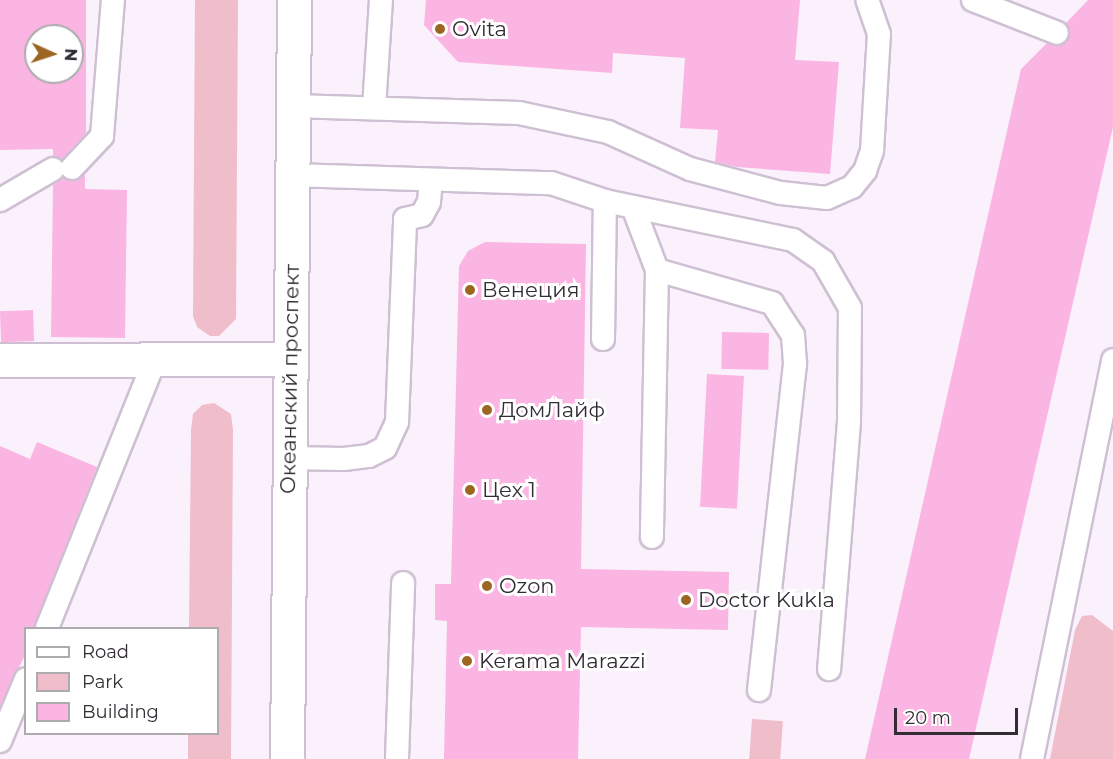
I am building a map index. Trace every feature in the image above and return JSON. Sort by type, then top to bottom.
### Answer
[{"type":"main road","name":"Океанский проспект","points":[[287,759],[294,0]]},
{"type":"main road","points":[[0,360],[290,359]]},
{"type":"lane","points":[[0,200],[62,169],[102,136],[113,0]]},
{"type":"lane","points":[[374,108],[381,0]]},
{"type":"lane","points":[[293,106],[519,113],[608,132],[690,169],[781,194],[827,198],[852,187],[865,171],[872,151],[879,34],[867,0]]},
{"type":"lane","points":[[979,1],[1057,33]]},
{"type":"lane","points":[[292,176],[551,183],[605,201],[793,240],[823,261],[850,308],[849,422],[829,669]]},
{"type":"lane","points":[[289,458],[344,459],[369,456],[385,448],[397,422],[405,219],[422,215],[429,202],[431,180]]},
{"type":"lane","points":[[603,339],[605,201]]},
{"type":"lane","points":[[633,207],[657,270],[652,537]]},
{"type":"lane","points":[[657,270],[772,303],[793,335],[795,364],[759,690]]},
{"type":"lane","points":[[47,627],[155,360]]},
{"type":"lane","points":[[1032,759],[1113,360]]},
{"type":"lane","points":[[397,759],[403,583]]},
{"type":"lane","points":[[0,741],[24,684]]},
{"type":"green space","points":[[195,0],[238,0],[236,319],[219,336],[210,336],[197,327],[193,316]]},
{"type":"green space","points":[[214,403],[231,414],[233,430],[231,759],[188,759],[188,735],[219,735],[219,627],[189,627],[191,430],[193,414],[202,405]]},
{"type":"green space","points":[[1092,615],[1113,631],[1113,759],[1050,759],[1075,630],[1082,616]]},
{"type":"green space","points":[[752,719],[783,721],[780,759],[749,759]]},
{"type":"building","points":[[0,0],[86,0],[86,133],[62,159],[53,156],[53,149],[0,150]]},
{"type":"building","points":[[426,0],[800,0],[795,60],[839,62],[830,174],[737,167],[715,162],[718,130],[680,128],[685,58],[613,53],[612,73],[458,62],[424,25]]},
{"type":"building","points":[[1088,0],[1113,0],[1113,127],[969,759],[865,759],[1021,69],[1047,43],[1058,46],[1066,43],[1070,32],[1066,23]]},
{"type":"building","points":[[85,174],[85,189],[127,190],[125,338],[51,337],[53,185],[63,178],[76,181]]},
{"type":"building","points":[[485,242],[586,244],[581,569],[729,572],[728,630],[581,627],[578,759],[444,759],[447,621],[435,620],[435,584],[451,584],[459,266],[468,251]]},
{"type":"building","points":[[33,310],[34,341],[1,342],[0,311]]},
{"type":"building","points":[[722,332],[769,333],[768,370],[721,369]]},
{"type":"building","points":[[707,374],[744,376],[737,509],[700,507]]},
{"type":"building","points":[[37,442],[97,467],[34,627],[24,627],[24,657],[0,706],[0,446],[30,459]]},
{"type":"place","name":"Ovita","points":[[440,29]]},
{"type":"place","name":"Венеция","points":[[470,290]]},
{"type":"place","name":"ДомЛайф","points":[[487,410]]},
{"type":"place","name":"Цех 1","points":[[470,490]]},
{"type":"place","name":"Ozon","points":[[487,586]]},
{"type":"place","name":"Doctor Kukla","points":[[686,600]]},
{"type":"place","name":"Kerama Marazzi","points":[[467,661]]}]
